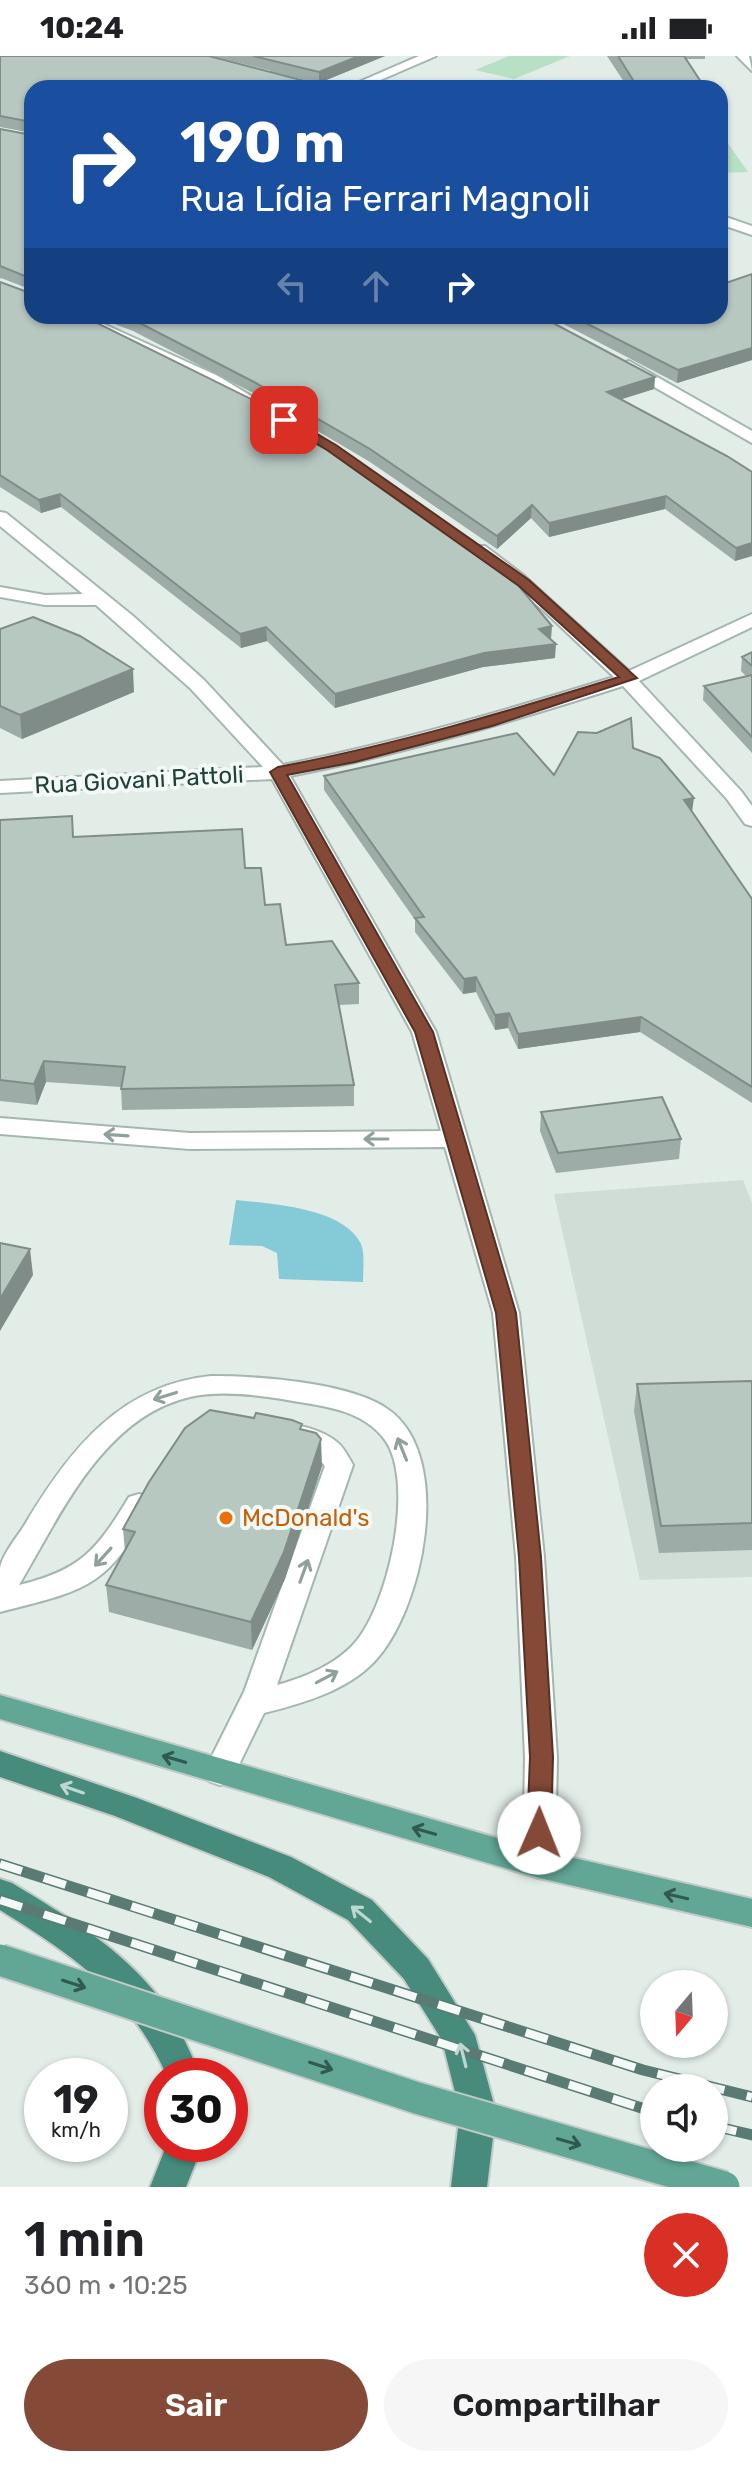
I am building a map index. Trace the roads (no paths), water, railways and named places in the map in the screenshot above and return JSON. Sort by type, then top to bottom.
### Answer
[{"type":"highway","points":[[0,1764],[126,1807],[280,1867],[360,1910],[416,1969],[458,2035],[478,2112],[469,2187]]},
{"type":"highway","points":[[0,1893],[72,1937],[121,1975],[148,2005],[176,2058]]},
{"type":"highway","points":[[168,2187],[178,2162]]},
{"type":"main road","points":[[0,1707],[539,1864],[752,1913]]},
{"type":"main road","points":[[0,1960],[417,2098],[724,2187]]},
{"type":"street","points":[[371,80],[430,56]]},
{"type":"street","points":[[743,56],[752,67]]},
{"type":"street","points":[[260,73],[288,80]]},
{"type":"street","points":[[728,222],[752,231]]},
{"type":"street","points":[[92,324],[212,379],[279,417]]},
{"type":"street","points":[[614,358],[694,401],[752,438]]},
{"type":"street","points":[[0,517],[101,599],[197,684],[278,772],[424,1032],[506,1313],[530,1557],[541,1757],[539,1864]]},
{"type":"street","points":[[461,538],[524,583],[629,678],[752,820]]},
{"type":"street","points":[[0,592],[45,600],[101,599]]},
{"type":"street","name":"Rua Giovani Pattoli","points":[[0,787],[75,786],[278,772],[355,757],[487,723],[629,678],[752,620]]},
{"type":"street","points":[[0,1126],[190,1141],[454,1139]]},
{"type":"street","points":[[0,1591],[81,1462],[118,1423],[151,1400],[195,1387],[242,1385],[306,1394],[377,1415],[401,1441],[411,1478],[409,1533],[394,1605],[364,1653],[345,1667],[292,1693],[254,1703]]},
{"type":"street","points":[[220,1772],[254,1703],[326,1512],[339,1465],[328,1449],[314,1440],[267,1429]]},
{"type":"street","points":[[0,1601],[79,1578],[99,1563],[152,1482]]},
{"type":"water","points":[[236,1200],[306,1210],[339,1222],[361,1244],[363,1282],[279,1279],[277,1253],[262,1246],[229,1245]]},
{"type":"railway","points":[[0,1864],[643,2070],[752,2097]]},
{"type":"railway","points":[[0,1900],[640,2107]]},
{"type":"railway","points":[[728,2129],[752,2135]]},
{"type":"place","name":"McDonald's","points":[[226,1518]]}]
